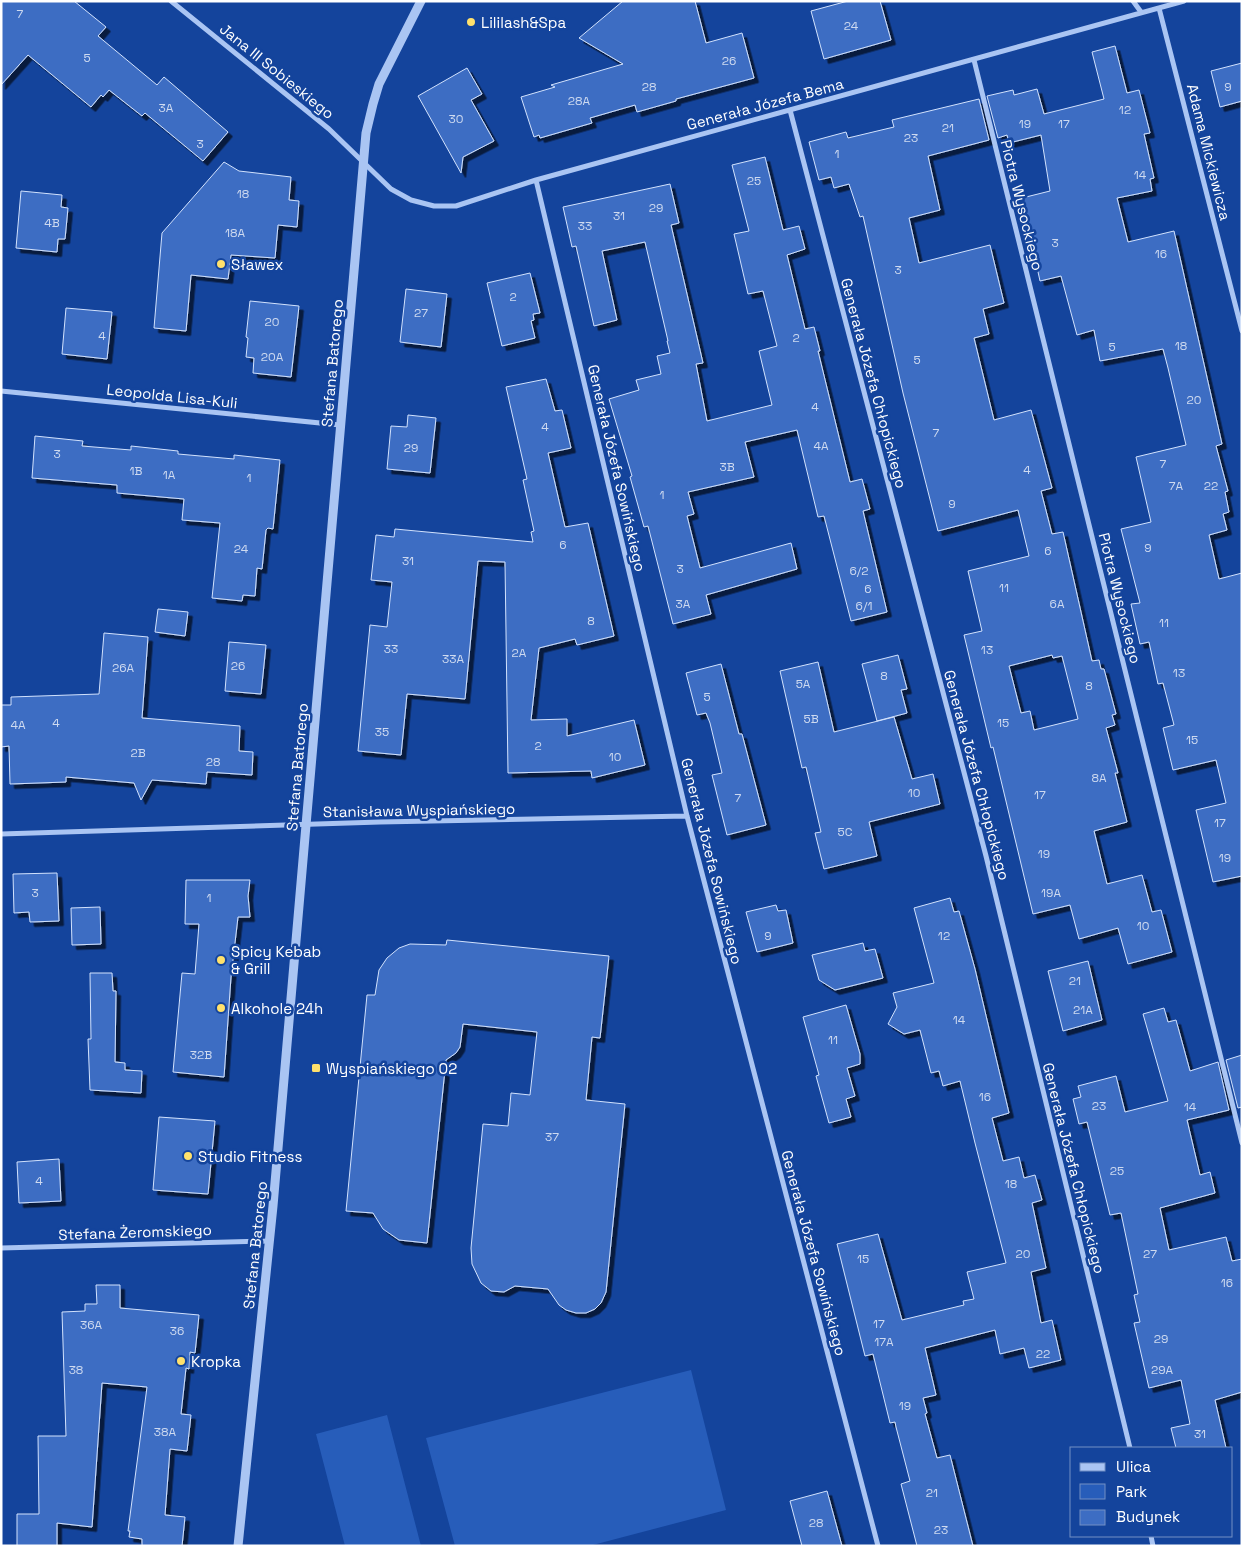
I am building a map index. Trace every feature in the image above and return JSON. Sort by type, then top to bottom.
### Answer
[{"type":"street","name":"Jana III Sobieskiego","points":[[171,1],[330,129],[364,163]]},
{"type":"street","name":"Stefana Batorego","points":[[238,1546],[269,1241],[366,133],[372,104],[379,84],[421,1]]},
{"type":"street","points":[[1133,1],[1141,12]]},
{"type":"street","name":"Generała Józefa Bema","points":[[364,163],[392,189],[410,200],[434,206],[456,206],[536,180],[1184,1]]},
{"type":"street","name":"Adama Mickiewicza","points":[[1159,8],[1242,331]]},
{"type":"street","name":"Piotra Wysockiego","points":[[974,60],[1242,1143]]},
{"type":"street","name":"Generała Józefa Chłopickiego","points":[[790,110],[986,856],[1130,1447]]},
{"type":"street","name":"Generała Józefa Sowińskiego","points":[[536,180],[687,816],[878,1546]]},
{"type":"street","name":"Leopolda Lisa-Kuli","points":[[1,391],[340,425]]},
{"type":"street","name":"Stanisława Wyspiańskiego","points":[[1,834],[687,816]]},
{"type":"street","name":"Stefana Żeromskiego","points":[[1,1248],[269,1241]]},
{"type":"green space","points":[[691,1370],[726,1510],[589,1546],[455,1546],[426,1438]]},
{"type":"green space","points":[[387,1415],[421,1546],[345,1546],[316,1434]]},
{"type":"building","points":[[1,1],[74,1],[106,27],[98,36],[157,85],[164,77],[228,132],[203,161],[145,113],[142,116],[109,90],[103,97],[101,95],[91,107],[28,55],[1,85]]},
{"type":"building","points":[[623,1],[695,1],[706,43],[742,33],[754,78],[676,99],[676,101],[637,112],[635,105],[590,118],[592,123],[540,138],[539,135],[534,137],[521,97],[555,87],[551,85],[623,64],[579,38]]},
{"type":"building","points":[[848,1],[880,1],[891,40],[824,59],[811,11]]},
{"type":"building","points":[[1115,46],[1127,93],[1139,90],[1150,133],[1144,134],[1154,178],[1150,179],[1152,191],[1117,198],[1128,242],[1174,231],[1222,444],[1216,446],[1228,491],[1225,492],[1229,512],[1223,514],[1227,530],[1209,535],[1219,579],[1242,573],[1242,876],[1213,882],[1196,810],[1226,803],[1216,760],[1173,770],[1163,728],[1174,725],[1163,683],[1158,684],[1149,642],[1140,644],[1131,604],[1140,603],[1121,529],[1151,522],[1136,457],[1186,445],[1163,349],[1100,361],[1094,330],[1077,335],[1061,276],[1040,281],[1022,198],[1050,191],[1041,135],[1009,143],[1007,135],[998,138],[987,96],[1013,90],[1014,95],[1037,89],[1044,114],[1104,99],[1092,52]]},
{"type":"building","points":[[1242,63],[1242,101],[1220,107],[1211,71]]},
{"type":"building","points":[[467,68],[482,94],[471,100],[494,141],[463,157],[461,173],[418,96]]},
{"type":"building","points":[[979,99],[989,140],[928,156],[940,210],[909,218],[919,263],[990,245],[1004,303],[983,309],[989,334],[974,338],[994,420],[1031,410],[1052,488],[1041,491],[1052,534],[1063,532],[1092,661],[1099,660],[1101,669],[1104,669],[1116,714],[1112,715],[1115,725],[1106,728],[1118,773],[1115,773],[1127,822],[1094,831],[1107,884],[1142,875],[1152,912],[1161,910],[1172,952],[1128,964],[1118,928],[1079,939],[1070,905],[1033,914],[964,635],[982,631],[968,571],[1029,556],[1018,510],[938,531],[903,393],[863,216],[860,217],[849,184],[834,188],[831,177],[819,180],[809,142],[846,132],[848,138],[894,127],[892,120]],"holes":[[[1052,655],[1053,658],[1062,656],[1078,719],[1034,730],[1030,711],[1021,713],[1009,666]]]},
{"type":"building","points":[[765,157],[783,230],[799,226],[805,249],[787,255],[805,329],[814,327],[820,351],[818,351],[850,482],[862,479],[870,509],[863,511],[887,612],[851,621],[824,516],[818,517],[797,430],[745,442],[754,477],[688,492],[694,514],[687,516],[700,568],[791,543],[797,569],[706,595],[711,614],[673,624],[648,526],[644,527],[630,477],[632,476],[609,399],[639,390],[636,380],[661,374],[657,356],[670,353],[645,242],[602,251],[617,320],[594,326],[576,246],[572,247],[563,207],[670,184],[679,223],[671,225],[703,363],[696,364],[707,421],[772,405],[759,351],[777,346],[763,291],[748,294],[734,234],[749,231],[732,165]]},
{"type":"building","points":[[224,162],[239,171],[291,177],[289,200],[299,201],[297,227],[278,225],[275,258],[231,255],[228,279],[191,275],[186,331],[154,328],[162,233]]},
{"type":"building","points":[[21,191],[62,195],[61,207],[68,208],[65,239],[58,239],[57,252],[16,248]]},
{"type":"building","points":[[530,273],[540,313],[533,314],[534,320],[531,321],[535,338],[502,346],[487,283]]},
{"type":"building","points":[[406,289],[447,294],[441,347],[400,342]]},
{"type":"building","points":[[250,301],[299,306],[291,377],[253,373],[254,358],[246,357]]},
{"type":"building","points":[[66,308],[112,312],[107,359],[62,354]]},
{"type":"building","points":[[546,379],[555,411],[562,410],[571,448],[548,453],[565,527],[588,523],[614,636],[577,645],[575,639],[539,648],[531,720],[567,719],[567,736],[634,720],[645,765],[592,778],[591,771],[508,773],[505,562],[478,561],[465,699],[407,694],[401,755],[358,751],[370,625],[387,627],[392,582],[371,580],[376,535],[394,537],[395,529],[533,542],[531,532],[534,531],[523,480],[527,479],[506,387]]},
{"type":"building","points":[[408,415],[436,418],[430,473],[387,469],[391,426],[407,427]]},
{"type":"building","points":[[35,436],[83,441],[82,446],[131,450],[131,446],[178,451],[178,454],[234,459],[234,455],[280,460],[273,529],[268,528],[266,530],[262,569],[257,568],[255,596],[243,595],[242,601],[212,598],[220,523],[182,520],[184,499],[117,493],[117,485],[32,478]]},
{"type":"building","points":[[158,609],[188,612],[185,636],[155,632]]},
{"type":"building","points":[[104,633],[148,637],[142,718],[240,726],[239,751],[253,752],[252,775],[207,772],[206,784],[152,780],[141,800],[134,783],[66,777],[66,782],[10,784],[9,746],[1,747],[1,705],[11,705],[11,697],[99,694]]},
{"type":"building","points":[[229,642],[266,645],[261,694],[225,691]]},
{"type":"building","points":[[898,655],[907,689],[901,690],[907,713],[877,721],[862,664]]},
{"type":"building","points":[[818,662],[834,732],[894,717],[912,779],[933,774],[940,804],[869,822],[877,856],[824,869],[815,833],[821,832],[806,767],[802,768],[780,671]]},
{"type":"building","points":[[721,664],[739,734],[742,734],[766,825],[727,835],[712,775],[722,773],[710,723],[706,713],[697,715],[686,673]]},
{"type":"building","points":[[57,873],[59,921],[30,922],[29,912],[14,913],[13,874]]},
{"type":"building","points":[[186,880],[250,880],[248,896],[250,917],[238,917],[231,977],[224,1077],[173,1072],[182,973],[195,974],[199,924],[185,924]]},
{"type":"building","points":[[950,898],[954,912],[959,911],[975,969],[1009,1113],[992,1118],[1003,1161],[1019,1157],[1024,1178],[1035,1175],[1042,1200],[1032,1203],[1046,1268],[1031,1272],[1041,1323],[1052,1320],[1061,1360],[1029,1368],[1024,1348],[1000,1354],[995,1330],[925,1348],[936,1395],[923,1398],[927,1413],[925,1414],[937,1458],[950,1455],[973,1546],[917,1546],[901,1484],[910,1481],[895,1422],[890,1423],[873,1354],[865,1356],[837,1244],[878,1234],[902,1320],[964,1305],[963,1301],[974,1299],[967,1272],[1006,1263],[960,1081],[943,1086],[939,1071],[931,1073],[920,1030],[904,1034],[888,1024],[897,1007],[893,993],[934,983],[914,908]]},
{"type":"building","points":[[776,905],[778,911],[786,910],[793,943],[757,952],[746,912]]},
{"type":"building","points":[[100,907],[101,944],[72,945],[71,908]]},
{"type":"building","points":[[447,940],[609,956],[600,1038],[592,1037],[586,1100],[625,1104],[606,1292],[601,1303],[595,1309],[586,1313],[566,1310],[559,1305],[548,1289],[515,1286],[504,1292],[491,1291],[481,1283],[472,1264],[471,1248],[483,1124],[508,1126],[511,1093],[530,1095],[537,1032],[463,1024],[460,1047],[456,1053],[446,1060],[427,1243],[399,1240],[383,1229],[373,1213],[346,1211],[367,995],[375,995],[379,970],[387,958],[399,948],[410,944],[446,945]]},
{"type":"building","points":[[863,943],[865,951],[875,949],[883,978],[835,990],[819,980],[812,955]]},
{"type":"building","points":[[1088,961],[1102,1020],[1063,1031],[1048,971]]},
{"type":"building","points":[[90,973],[112,973],[113,991],[116,991],[115,1062],[125,1063],[125,1070],[142,1071],[141,1093],[90,1090],[88,1039],[91,1039]]},
{"type":"building","points":[[846,1005],[860,1054],[860,1064],[847,1068],[855,1096],[846,1099],[851,1117],[829,1123],[816,1076],[819,1075],[803,1017]]},
{"type":"building","points":[[1164,1008],[1168,1022],[1176,1020],[1190,1071],[1218,1062],[1229,1110],[1187,1120],[1200,1175],[1210,1172],[1215,1193],[1160,1208],[1169,1250],[1226,1237],[1232,1261],[1242,1259],[1242,1392],[1215,1400],[1226,1447],[1176,1447],[1171,1428],[1190,1424],[1181,1380],[1149,1388],[1134,1323],[1140,1322],[1134,1295],[1138,1294],[1121,1213],[1110,1215],[1087,1122],[1079,1124],[1073,1099],[1081,1097],[1078,1086],[1116,1076],[1125,1112],[1168,1101],[1143,1014]]},
{"type":"building","points":[[1242,1055],[1242,1107],[1238,1108],[1226,1060]]},
{"type":"building","points":[[159,1117],[215,1121],[208,1194],[153,1190]]},
{"type":"building","points":[[59,1159],[61,1201],[19,1203],[17,1162]]},
{"type":"building","points":[[96,1285],[120,1285],[120,1308],[199,1315],[195,1353],[190,1352],[189,1369],[186,1368],[181,1414],[191,1415],[187,1451],[170,1449],[165,1515],[185,1517],[182,1546],[142,1546],[142,1539],[129,1537],[130,1531],[128,1531],[147,1387],[102,1383],[92,1527],[57,1523],[57,1546],[17,1546],[17,1514],[39,1514],[38,1436],[66,1436],[62,1312],[85,1311],[85,1304],[97,1304]]},
{"type":"building","points":[[827,1491],[842,1546],[802,1546],[790,1501]]},
{"type":"place","name":"Lililash&Spa","points":[[471,22]]},
{"type":"place","name":"Sławex","points":[[221,264]]},
{"type":"place","name":"Spicy Kebab & Grill","points":[[221,960]]},
{"type":"place","name":"Alkohole 24h","points":[[221,1008]]},
{"type":"place","name":"Wyspiańskiego 02","points":[[316,1068]]},
{"type":"place","name":"Studio Fitness","points":[[188,1156]]},
{"type":"place","name":"Kropka","points":[[181,1361]]}]
